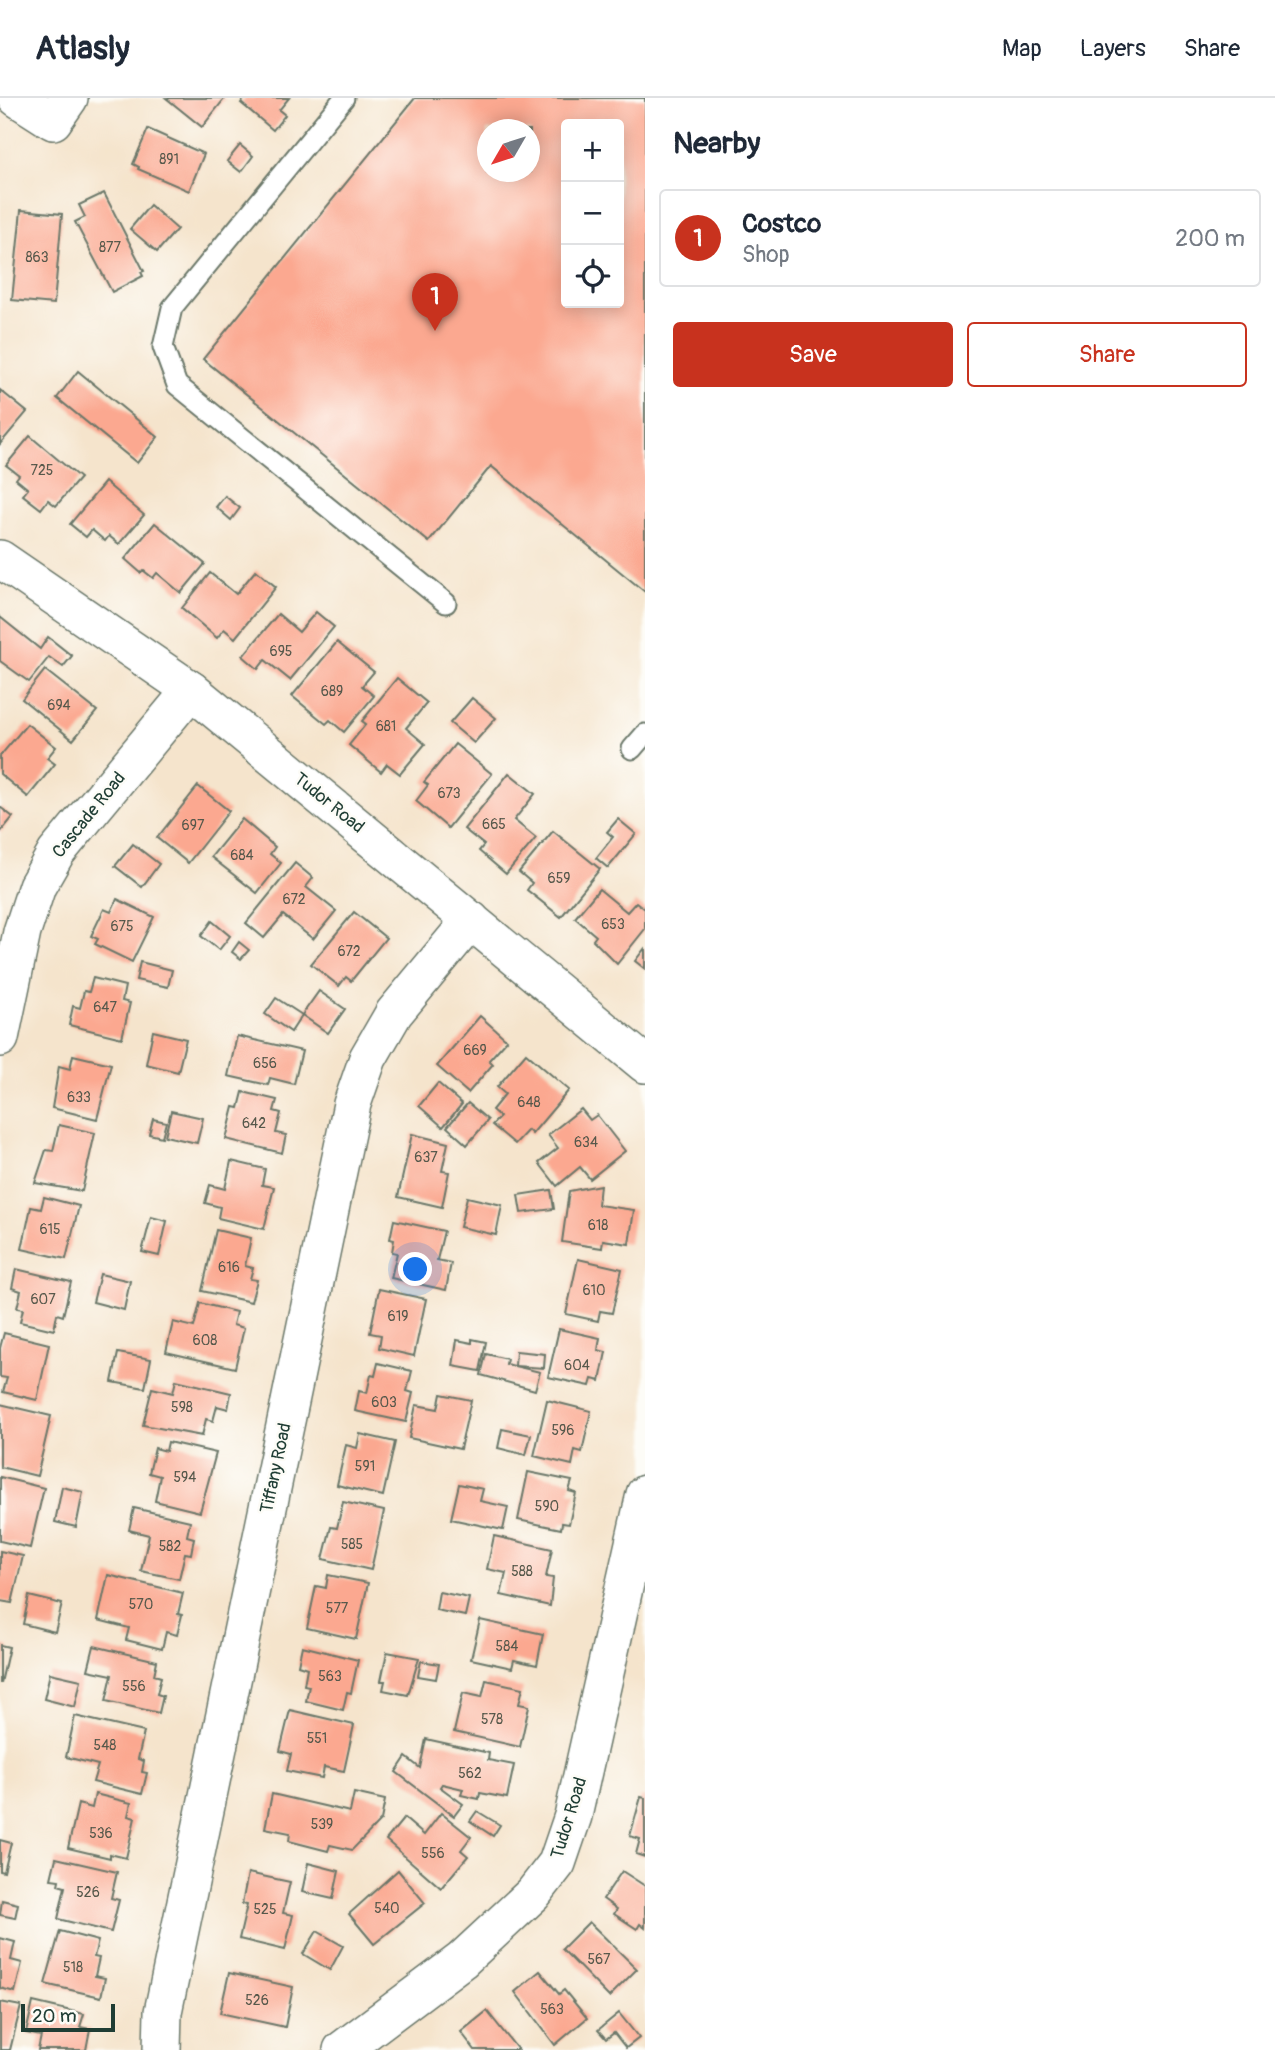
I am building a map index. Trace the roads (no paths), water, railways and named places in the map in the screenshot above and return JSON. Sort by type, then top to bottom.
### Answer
[{"type":"street","points":[[18,98],[52,121],[69,98]]},
{"type":"street","name":"Tudor Road","points":[[0,559],[191,690],[645,1064]]},
{"type":"street","name":"Cascade Road","points":[[0,1038],[22,932],[37,886],[56,853],[191,690]]},
{"type":"street","name":"Tiffany Road","points":[[162,2050],[163,2012],[352,1104],[368,1058],[394,1013],[471,920]]},
{"type":"street","name":"Tudor Road","points":[[342,2050],[462,1959],[533,1894],[557,1863],[573,1816],[644,1508]]},
{"type":"lane","points":[[344,98],[172,308],[163,347],[177,385],[446,603]]},
{"type":"lane","points":[[632,749],[645,734]]},
{"type":"place","name":"Costco","points":[[435,331]]}]
